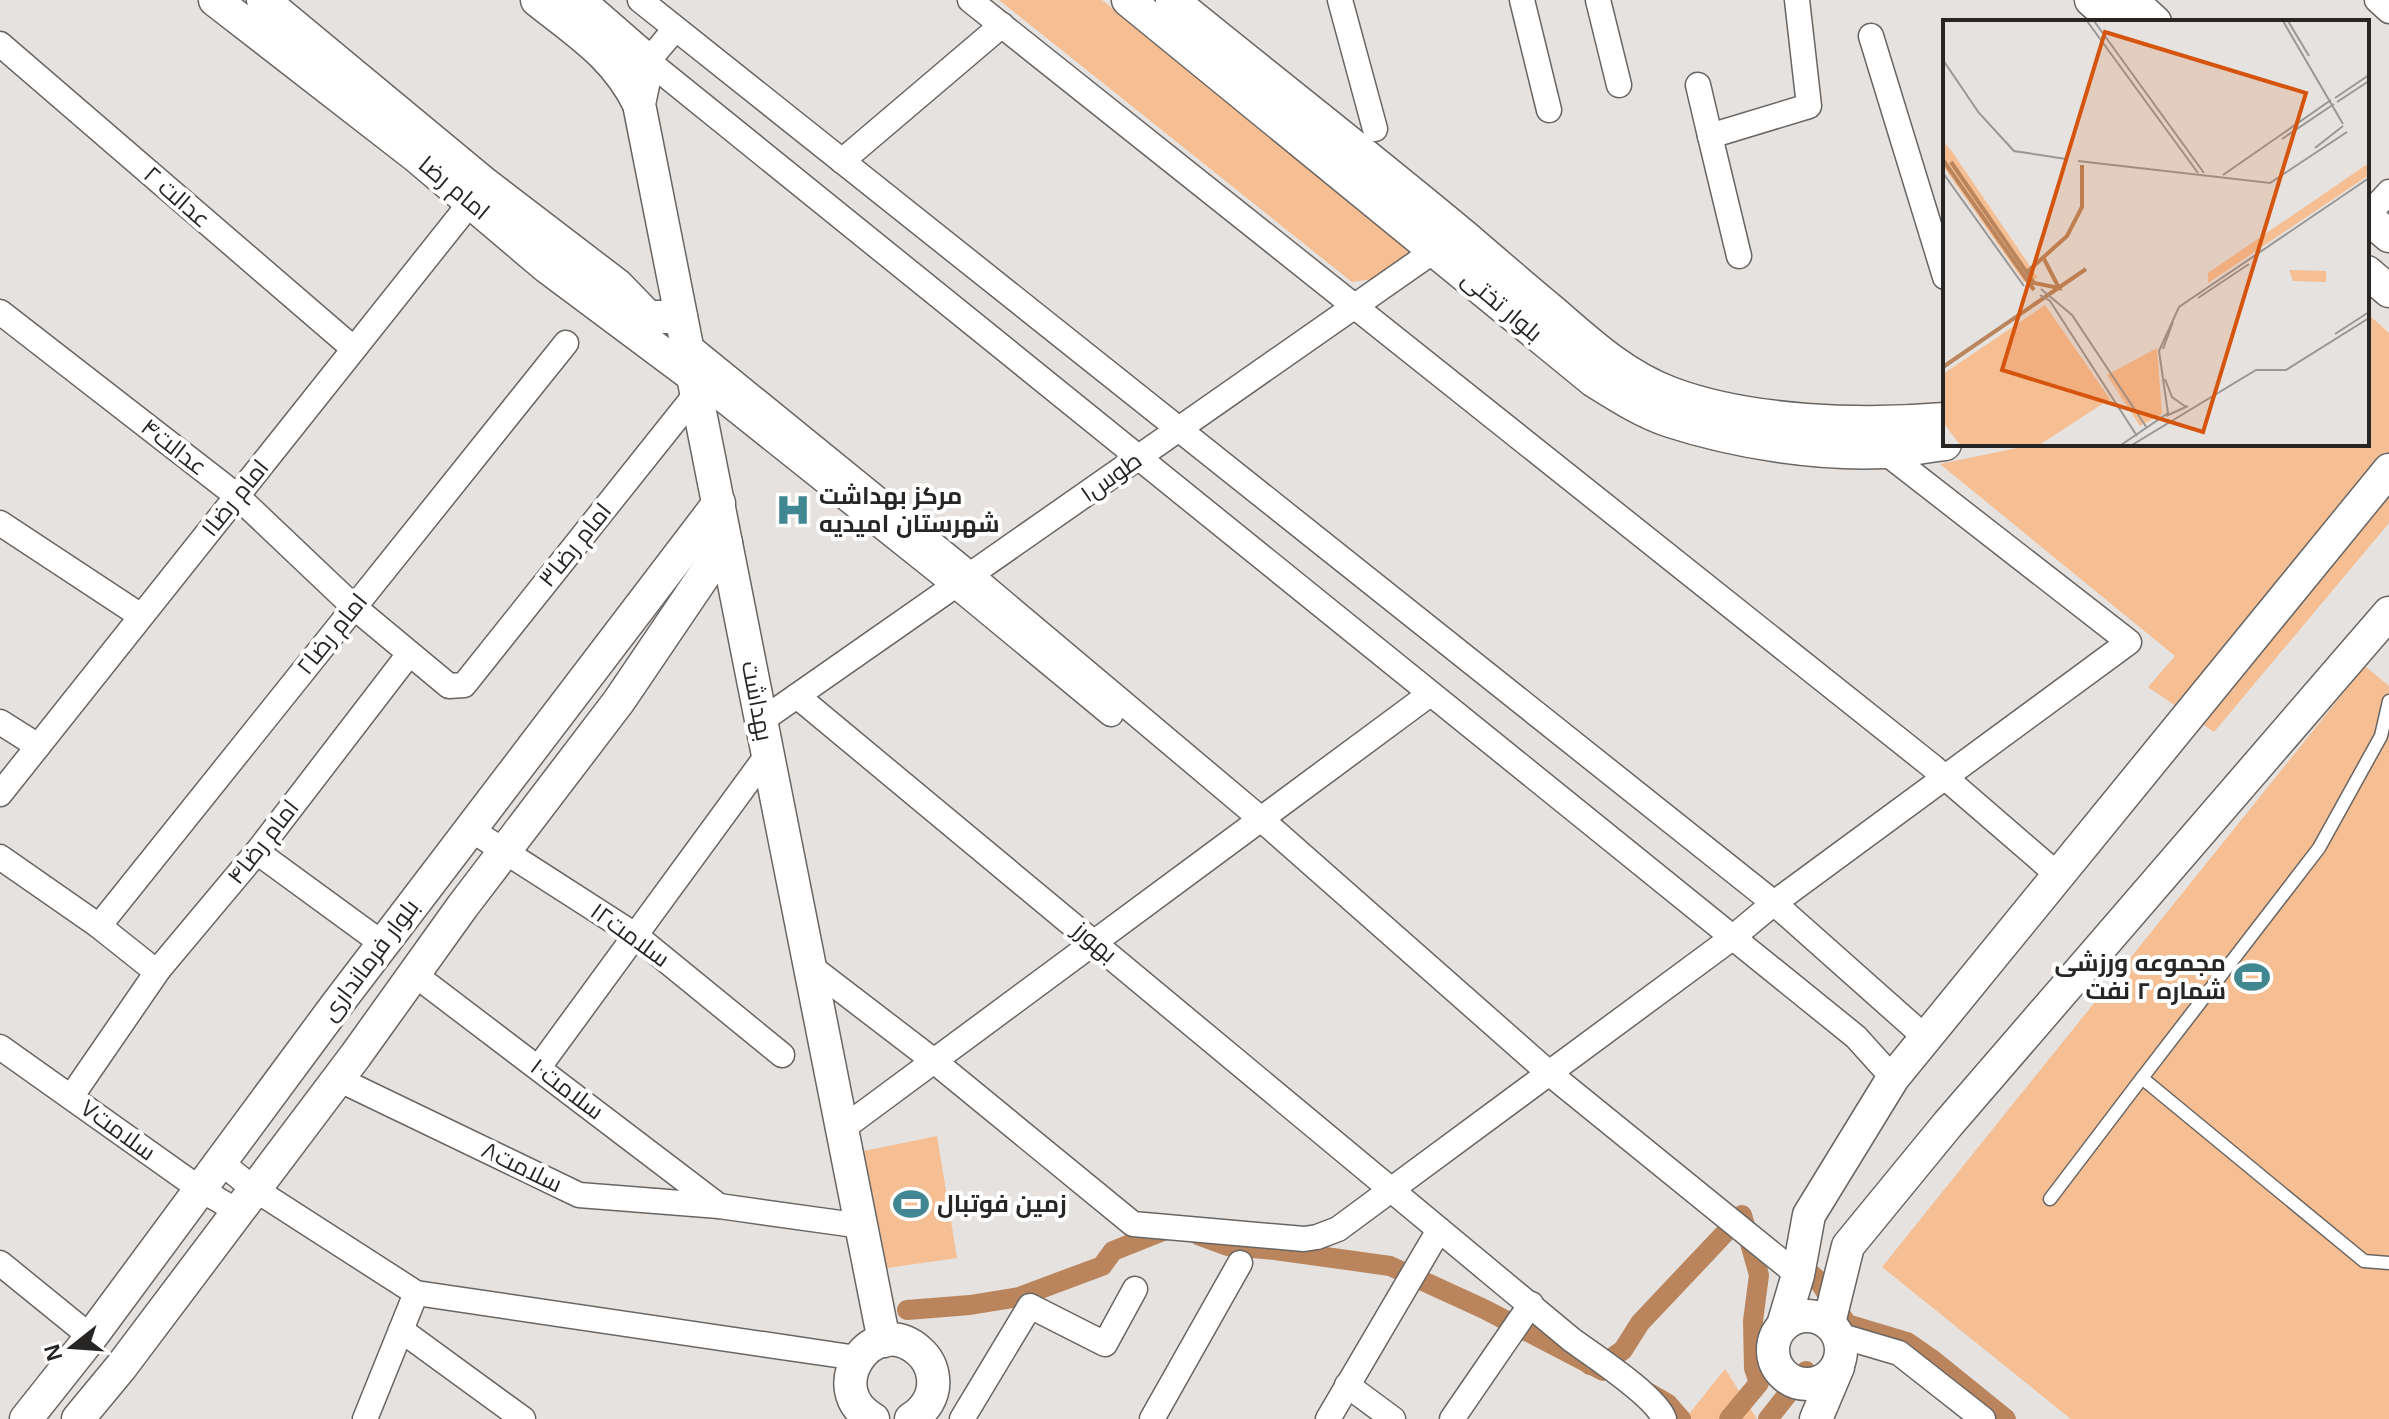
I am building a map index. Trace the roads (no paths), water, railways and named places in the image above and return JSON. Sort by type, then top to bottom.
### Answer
[{"type":"street","name":"امام رضا","points":[[215,0],[416,156],[547,267],[695,385]]},
{"type":"street","name":"امام رضا","points":[[263,0],[485,184],[617,285],[648,317],[684,330]]},
{"type":"street","points":[[537,0],[608,57],[626,78],[639,104]]},
{"type":"street","points":[[578,0],[648,61],[1856,1037],[1893,1078]]},
{"type":"street","points":[[640,0],[1774,903],[1926,1038]]},
{"type":"street","points":[[970,0],[1945,778],[2058,875]]},
{"type":"street","name":"بلوار تختی","points":[[1128,0],[1447,242],[1631,376],[1669,393],[1715,407],[1760,415],[1878,424],[1943,419]]},
{"type":"street","name":"بلوار تختی","points":[[1172,0],[1447,242],[1594,381],[1630,403],[1668,421],[1718,434],[1821,451],[1885,452],[1943,444]]},
{"type":"street","points":[[1340,0],[1375,129]]},
{"type":"street","points":[[1522,0],[1549,110]]},
{"type":"street","points":[[1598,0],[1619,85]]},
{"type":"street","points":[[1710,136],[1809,106],[1797,0]]},
{"type":"street","points":[[2091,0],[2114,20]]},
{"type":"street","points":[[2131,0],[2153,20]]},
{"type":"street","points":[[2377,0],[2389,11]]},
{"type":"street","points":[[842,161],[1002,25]]},
{"type":"street","points":[[648,61],[675,29]]},
{"type":"street","points":[[1871,36],[1943,270]]},
{"type":"street","name":"عدالت ۲","points":[[0,44],[354,349]]},
{"type":"street","name":"بهداشت","points":[[648,61],[639,104],[884,1341]]},
{"type":"street","points":[[1698,85],[1739,256]]},
{"type":"street","points":[[2369,214],[2389,192]]},
{"type":"street","name":"امام رضا۱","points":[[0,794],[471,202]]},
{"type":"street","points":[[2369,218],[2389,236]]},
{"type":"street","name":"طوس۱","points":[[761,721],[1447,242]]},
{"type":"street","points":[[2369,274],[2389,291]]},
{"type":"street","name":"عدالت۴","points":[[0,312],[237,496],[354,607],[449,686]]},
{"type":"street","points":[[684,330],[963,580],[1549,1073],[1798,1275]]},
{"type":"street","name":"امام رضا۲","points":[[99,926],[566,343]]},
{"type":"street","points":[[695,385],[963,580]]},
{"type":"street","name":"امام رضا۳","points":[[449,686],[464,685],[695,385]]},
{"type":"street","points":[[810,966],[934,1061],[1133,1224],[1304,1239],[1338,1229],[2129,642],[1885,452]]},
{"type":"street","points":[[1795,1419],[1773,1350],[1798,1275],[1809,1215],[1893,1078],[2389,470]]},
{"type":"street","name":"بلوار فرمانداری","points":[[26,1419],[719,503]]},
{"type":"street","points":[[0,523],[141,616]]},
{"type":"street","name":"بلوار فرمانداری","points":[[78,1419],[121,1367],[619,701],[726,543]]},
{"type":"street","points":[[1783,1375],[1797,1383],[1813,1384],[1828,1378],[1848,1246],[1948,1124],[2384,628]]},
{"type":"street","name":"امام رضا۴","points":[[71,1097],[159,969],[257,852],[409,654]]},
{"type":"street","points":[[842,1129],[1430,694]]},
{"type":"street","name":"بهورز","points":[[797,696],[1572,1340],[1649,1398],[1664,1419]]},
{"type":"street","points":[[0,722],[38,746]]},
{"type":"street","points":[[539,1067],[768,754]]},
{"type":"street","name":"سلامت۱۲","points":[[470,829],[635,935],[782,1055]]},
{"type":"street","points":[[257,852],[383,944]]},
{"type":"street","points":[[0,857],[99,926],[153,969],[159,969]]},
{"type":"street","name":"سلامت۱۰","points":[[414,974],[719,1206]]},
{"type":"street","name":"سلامت۷","points":[[0,1047],[200,1189],[245,1200]]},
{"type":"street","name":"سلامت۸","points":[[338,1079],[579,1195],[719,1206],[862,1226]]},
{"type":"street","points":[[219,1161],[245,1200],[416,1293],[857,1358]]},
{"type":"street","points":[[1328,1419],[1439,1230]]},
{"type":"street","points":[[1152,1419],[1240,1263]]},
{"type":"street","points":[[0,1264],[91,1337]]},
{"type":"street","points":[[962,1419],[1030,1306],[1105,1344],[1135,1289]]},
{"type":"street","points":[[365,1419],[416,1293]]},
{"type":"street","points":[[1452,1419],[1531,1304]]},
{"type":"street","points":[[1783,1325],[1796,1317],[1819,1317],[1835,1341],[1899,1353],[1983,1419]]},
{"type":"street","points":[[401,1330],[523,1419]]},
{"type":"street","points":[[1816,1419],[1835,1341]]},
{"type":"street","points":[[861,1416],[850,1378],[857,1358],[874,1344],[906,1342],[924,1355],[933,1374],[931,1396],[926,1406],[911,1419]]},
{"type":"street","points":[[1347,1385],[1393,1419]]},
{"type":"lane","points":[[2050,1199],[2319,848],[2385,740],[2389,701]]},
{"type":"lane","points":[[2142,1078],[2364,1261],[2389,1263]]},
{"type":"waterway","points":[[1590,1365],[1609,1360],[1623,1350],[1640,1323],[1742,1215],[1759,1275],[1753,1321],[1754,1368],[1759,1383],[1729,1419]]},
{"type":"waterway","points":[[907,1310],[1019,1297],[1102,1266],[1113,1251],[1168,1229]]},
{"type":"waterway","points":[[1198,1235],[1228,1246],[1390,1266],[1484,1309],[1603,1371]]},
{"type":"waterway","points":[[1794,1259],[1818,1280],[1847,1324],[1907,1342],[2006,1419]]},
{"type":"waterway","points":[[1768,1419],[1806,1371]]},
{"type":"waterway","points":[[1649,1393],[1668,1404],[1681,1419]]},
{"type":"place","name":"مرکز بهداشت شهرستان امیدیه","points":[[793,510]]},
{"type":"place","name":"مجموعه ورزشی شماره ۲ نفت","points":[[2252,977]]},
{"type":"place","name":"زمین فوتبال","points":[[911,1204]]}]
